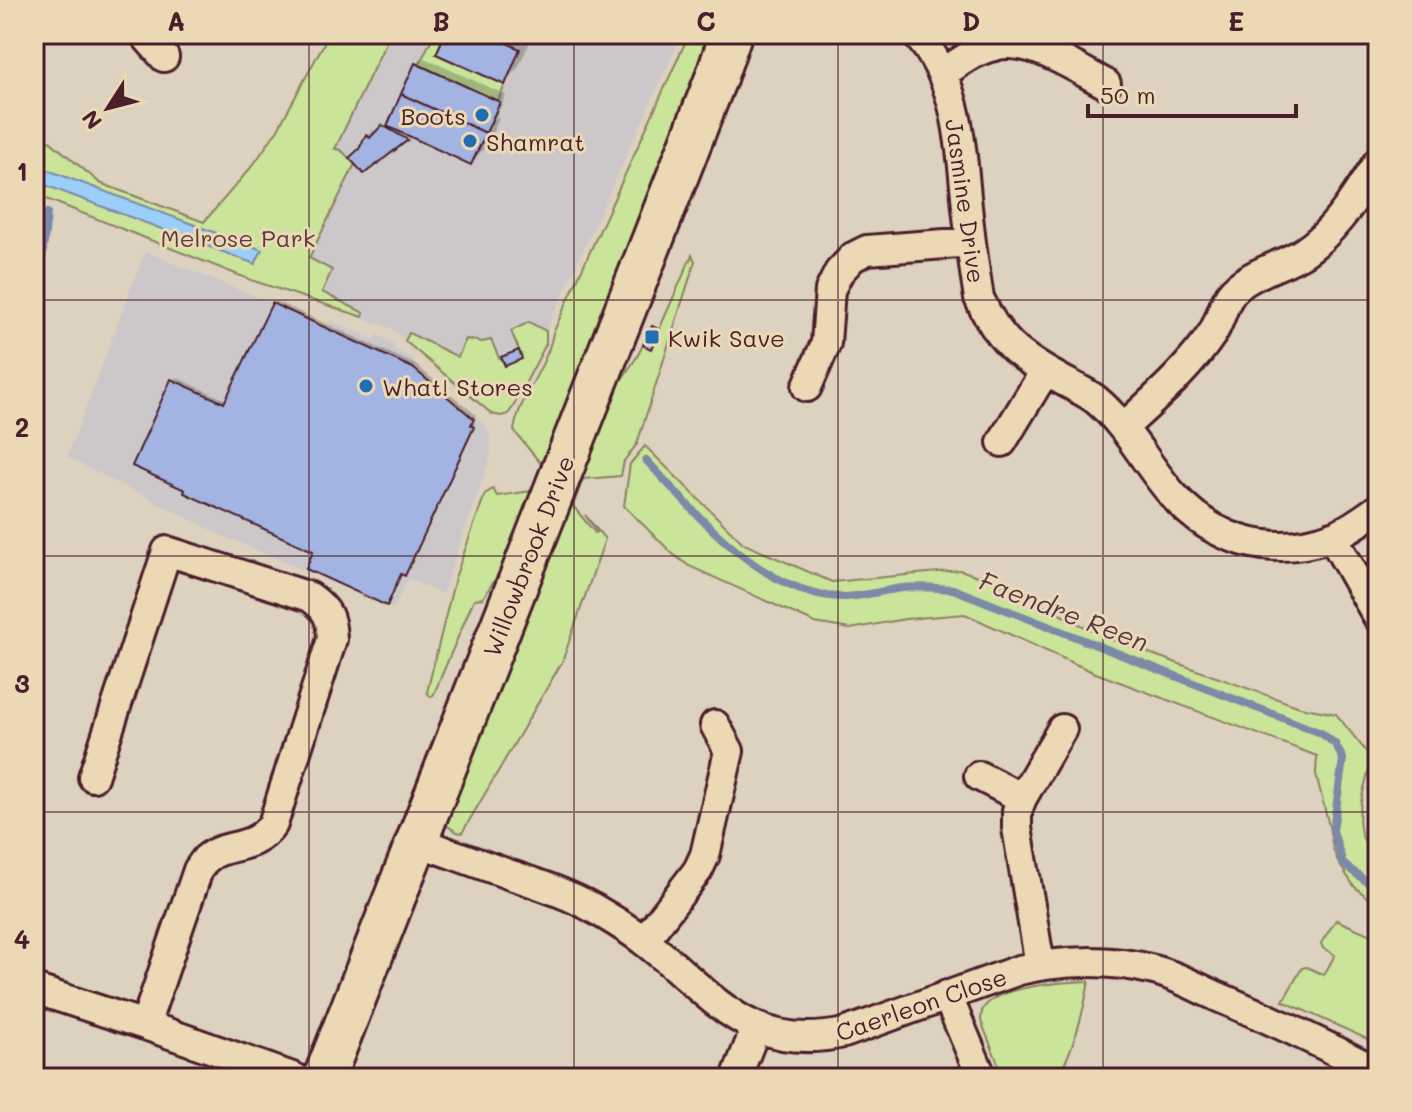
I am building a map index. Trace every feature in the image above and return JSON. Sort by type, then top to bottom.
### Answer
[{"type":"street","points":[[144,34],[164,57]]},
{"type":"street","name":"Willowbrook Drive","points":[[324,1078],[689,149],[731,34]]},
{"type":"street","name":"Jasmine Drive","points":[[916,34],[928,46],[951,96],[979,298],[989,320],[1005,340],[1023,357],[1093,397],[1123,428],[1171,493],[1192,514],[1216,531],[1247,542],[1274,546],[1304,544],[1332,536],[1359,523],[1378,509]]},
{"type":"street","points":[[943,73],[976,52],[995,45],[1013,44],[1030,47],[1106,84]]},
{"type":"street","points":[[1123,428],[1162,392],[1205,344],[1215,330],[1230,294],[1244,282],[1301,254],[1319,241],[1334,226],[1378,162]]},
{"type":"street","points":[[807,387],[826,343],[830,290],[839,272],[853,257],[867,250],[971,242]]},
{"type":"street","points":[[1002,442],[1045,371]]},
{"type":"street","points":[[1332,536],[1378,617]]},
{"type":"street","points":[[93,777],[167,551],[310,597],[324,607],[331,623],[332,639],[273,824],[265,835],[254,842],[219,853],[207,859],[198,870],[145,1025]]},
{"type":"street","points":[[644,941],[698,870],[705,855],[729,751],[715,725]]},
{"type":"street","points":[[1040,965],[1017,828],[1017,811],[1062,729]]},
{"type":"street","points":[[979,776],[1022,798]]},
{"type":"street","name":"Caerleon Close","points":[[416,841],[570,896],[644,941],[734,1016],[756,1028],[782,1035],[827,1037],[1019,970],[1073,962],[1102,963],[1155,970],[1362,1064]]},
{"type":"street","points":[[34,989],[295,1078]]},
{"type":"street","points":[[947,995],[982,1078]]},
{"type":"street","points":[[736,1078],[756,1028]]},
{"type":"shaded area","points":[[390,34],[682,34],[546,331],[546,344],[508,414],[492,414],[391,328],[251,280],[335,150]]},
{"type":"shaded area","points":[[145,252],[324,327],[331,321],[374,340],[378,335],[396,344],[394,349],[414,360],[414,368],[486,425],[491,440],[490,459],[442,594],[408,579],[394,608],[387,606],[217,533],[67,457]]},
{"type":"green space","name":"Melrose Park","points":[[329,34],[390,34],[335,149],[341,150],[355,164],[309,258],[332,270],[322,292],[364,313],[363,317],[251,280],[34,194],[34,128],[100,183],[204,222],[254,164],[278,129]]},
{"type":"green space","points":[[434,34],[445,34],[436,54],[505,85],[498,101],[419,65]]},
{"type":"green space","points":[[689,34],[706,34],[699,65],[522,536],[483,598],[474,599],[433,696],[430,696],[427,692],[455,578],[485,494],[493,489],[497,496],[531,491],[542,465],[514,431],[517,418]]},
{"type":"green space","points":[[692,255],[695,261],[637,444],[624,461],[621,476],[583,479],[573,506],[595,533],[585,515],[605,539],[562,662],[462,833],[457,832],[446,825],[465,763],[606,402],[643,345],[651,348]]},
{"type":"green space","points":[[529,322],[546,331],[546,344],[513,407],[508,414],[501,416],[492,414],[405,341],[409,333],[458,357],[466,339],[491,340],[499,358],[519,350],[511,331]]},
{"type":"green space","points":[[645,446],[744,544],[832,582],[960,570],[996,582],[1107,638],[1300,707],[1336,714],[1372,759],[1359,824],[1368,847],[1378,856],[1378,904],[1354,886],[1338,862],[1316,774],[1317,756],[1093,672],[965,614],[905,619],[850,629],[815,623],[689,566],[624,506],[630,464]]},
{"type":"green space","points":[[1336,920],[1378,938],[1378,1044],[1283,1001],[1302,968],[1307,967],[1324,975],[1335,955],[1323,948],[1321,943]]},
{"type":"green space","points":[[1089,981],[1077,1031],[1058,1078],[1004,1078],[981,1021],[986,1005],[1023,988]]},
{"type":"water","points":[[34,165],[262,250],[255,264],[34,181]]},
{"type":"building","points":[[445,34],[496,34],[494,37],[520,49],[505,85],[436,54]]},
{"type":"building","points":[[415,63],[500,102],[486,133],[401,94]]},
{"type":"building","points":[[401,94],[486,133],[471,165],[387,126]]},
{"type":"building","points":[[382,125],[408,140],[364,174],[349,158],[359,149],[366,135],[370,138]]},
{"type":"building","points":[[272,303],[413,368],[474,419],[471,425],[474,427],[405,576],[401,574],[387,606],[306,569],[313,551],[132,466],[171,379],[224,403]]},
{"type":"building","points":[[652,326],[660,330],[651,349],[643,345]]},
{"type":"building","points":[[519,350],[522,359],[505,366],[501,357]]},
{"type":"waterway","name":"Faendre Reen","points":[[34,334],[47,213]]},
{"type":"waterway","name":"Faendre Reen","points":[[646,460],[709,527],[758,567],[785,582],[813,593],[843,597],[909,587],[953,589],[1321,733],[1335,744],[1343,759],[1333,831],[1343,864],[1378,888]]},
{"type":"place","name":"Boots","points":[[482,115]]},
{"type":"place","name":"Shamrat","points":[[470,141]]},
{"type":"place","name":"Kwik Save","points":[[652,337]]},
{"type":"place","name":"What! Stores","points":[[366,386]]}]
